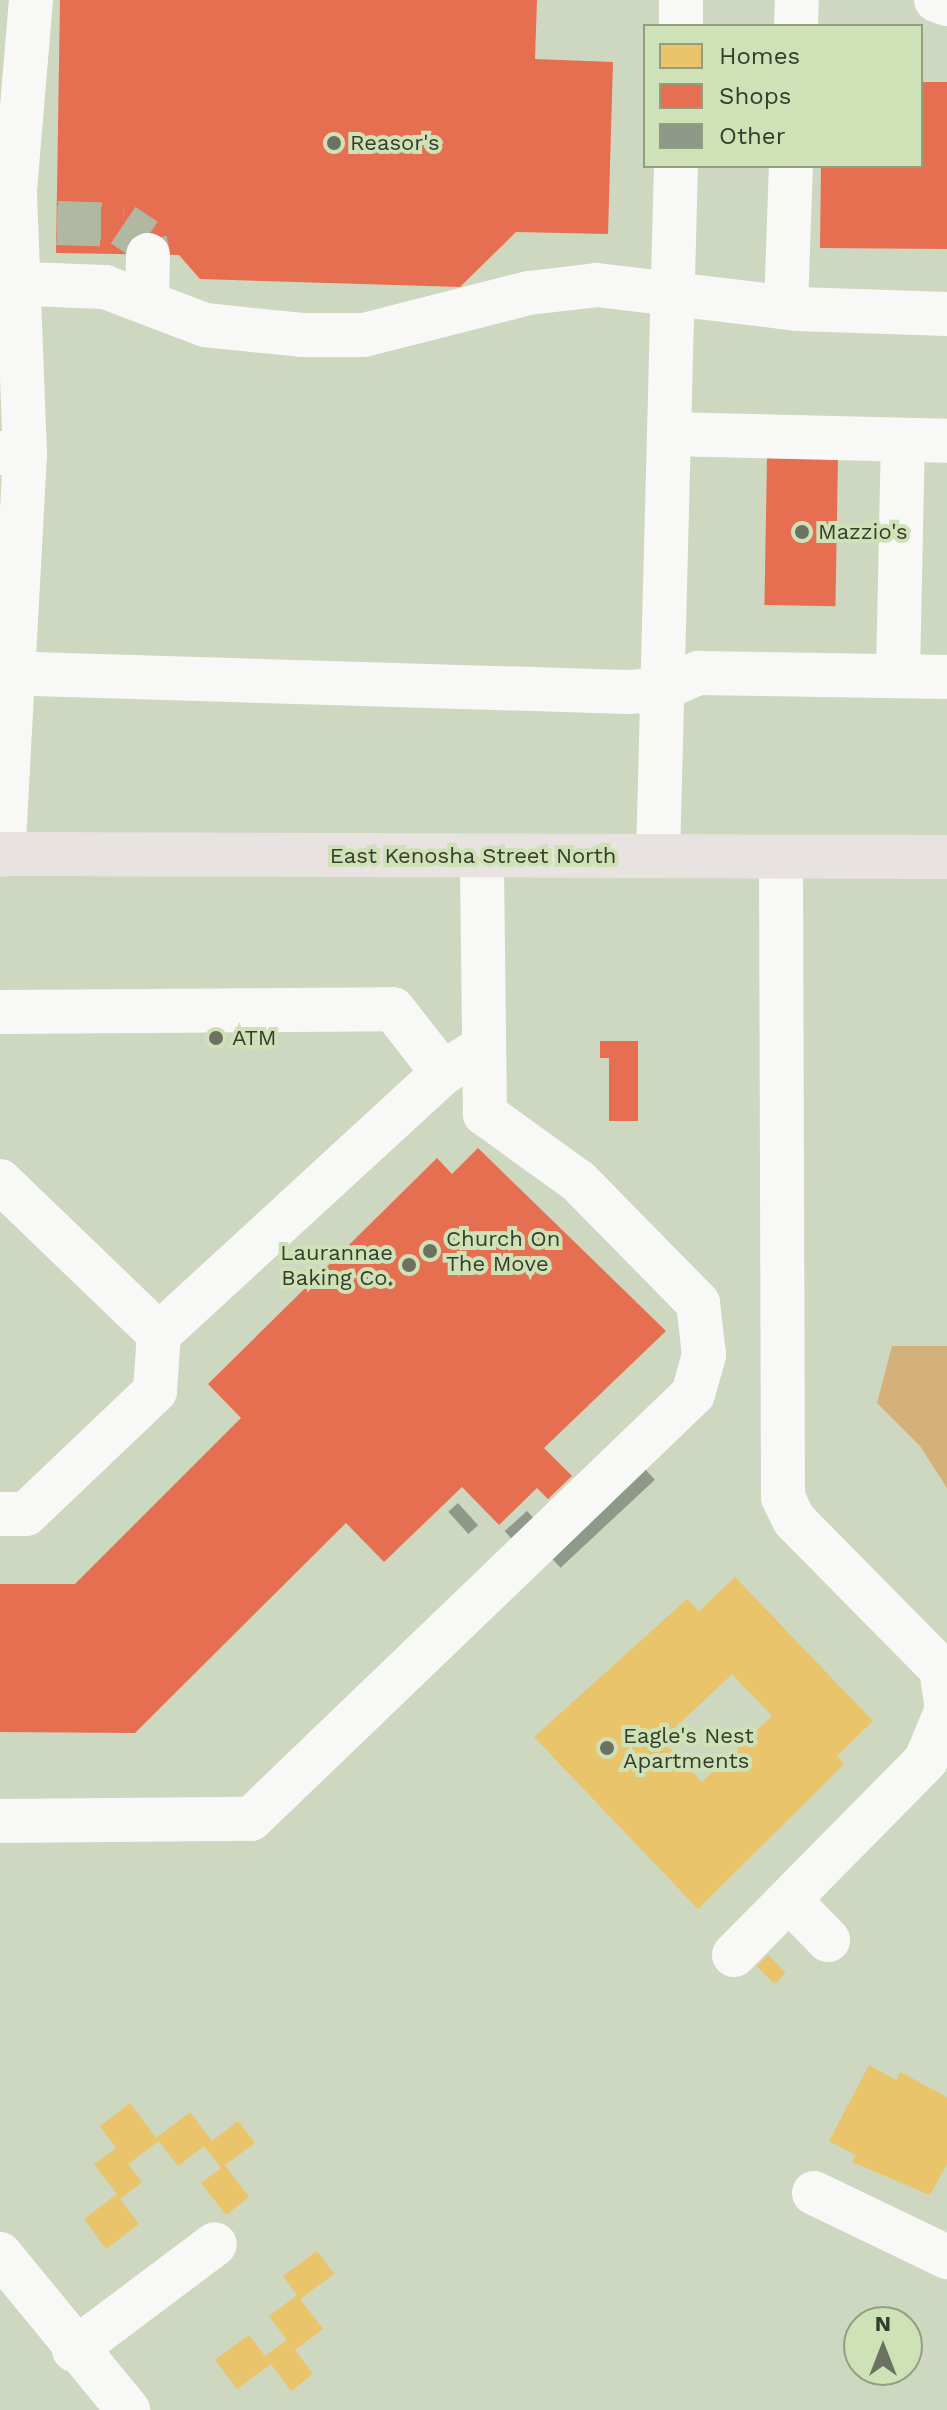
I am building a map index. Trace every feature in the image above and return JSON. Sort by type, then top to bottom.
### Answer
[{"type":"main road","name":"East Kenosha Street North","points":[[2,854],[947,857]]},
{"type":"street","points":[[2,854],[12,454],[11,283],[39,224],[17,105],[30,47],[31,0]]},
{"type":"street","points":[[681,0],[681,24]]},
{"type":"street","points":[[796,24],[797,0]]},
{"type":"street","points":[[936,0],[947,4]]},
{"type":"street","points":[[658,856],[659,690],[676,168]]},
{"type":"street","points":[[786,307],[791,168]]},
{"type":"street","points":[[147,299],[148,255]]},
{"type":"street","points":[[11,283],[105,287],[147,299],[205,325],[364,335],[529,293],[597,285],[786,307],[947,314]]},
{"type":"street","points":[[669,434],[947,441]]},
{"type":"street","points":[[898,674],[903,440]]},
{"type":"street","points":[[8,674],[659,690],[698,673],[947,677]]},
{"type":"street","points":[[0,1821],[251,1819],[693,1394],[704,1355],[698,1303],[578,1181],[485,1114],[480,1049],[482,856]]},
{"type":"street","points":[[734,1955],[926,1760],[947,1709],[941,1669],[794,1520],[783,1497],[781,857]]},
{"type":"street","points":[[0,1012],[393,1009],[443,1073]]},
{"type":"street","points":[[0,1514],[26,1514],[155,1391],[159,1334],[443,1073],[480,1049]]},
{"type":"street","points":[[0,1181],[159,1334]]},
{"type":"street","points":[[789,1900],[828,1940]]},
{"type":"street","points":[[814,2193],[947,2257]]},
{"type":"street","points":[[74,2350],[215,2244]]},
{"type":"street","points":[[0,2254],[74,2350],[128,2410]]},
{"type":"shaded area","points":[[892,1346],[947,1346],[947,1488],[920,1446],[877,1403]]},
{"type":"building: Homes","name":"Eagle's Nest Apartments","points":[[735,1577],[873,1721],[837,1756],[844,1764],[698,1909],[534,1737],[687,1599],[699,1611]],"holes":[[[732,1674],[772,1716],[702,1782],[662,1740]]]},
{"type":"building: Homes","points":[[768,1955],[786,1973],[774,1984],[757,1966]]},
{"type":"building: Homes","points":[[869,2065],[896,2080],[900,2072],[947,2097],[947,2164],[930,2195],[852,2162],[856,2155],[829,2141]]},
{"type":"building: Homes","points":[[130,2103],[156,2138],[190,2112],[212,2141],[238,2121],[255,2143],[225,2165],[249,2197],[226,2215],[201,2183],[221,2168],[204,2146],[178,2166],[159,2141],[128,2164],[142,2182],[120,2199],[139,2224],[106,2249],[84,2219],[117,2194],[94,2164],[116,2148],[100,2126]]},
{"type":"building: Homes","points":[[317,2251],[334,2274],[300,2299],[323,2329],[295,2350],[313,2374],[291,2391],[271,2364],[237,2389],[215,2360],[249,2335],[265,2356],[287,2340],[269,2316],[297,2295],[283,2276]]},
{"type":"building: Shops","name":"Reasor's","points":[[60,0],[537,0],[535,59],[613,62],[608,234],[516,232],[460,287],[200,279],[179,255],[56,253]]},
{"type":"building: Shops","points":[[923,82],[947,82],[947,249],[820,248],[821,168],[923,168]]},
{"type":"building: Shops","name":"Mazzio's","points":[[767,458],[838,459],[835,606],[764,605]]},
{"type":"building: Shops","points":[[600,1041],[638,1041],[638,1121],[609,1121],[609,1058],[600,1058]]},
{"type":"building: Shops","points":[[478,1148],[666,1331],[544,1448],[572,1476],[548,1499],[537,1488],[499,1525],[462,1487],[384,1562],[346,1523],[135,1733],[0,1732],[0,1584],[75,1584],[241,1418],[208,1384],[437,1158],[452,1174]]},
{"type":"building: Other","name":"ATM","points":[[206,1034],[226,1034],[226,1043],[206,1043]]},
{"type":"building: Other","points":[[644,1468],[655,1480],[561,1568],[550,1556]]},
{"type":"building: Other","points":[[458,1503],[478,1525],[468,1534],[448,1512]]},
{"type":"building: Other","points":[[527,1511],[537,1522],[515,1542],[505,1531]]},
{"type":"tunnel","points":[[57,223],[123,225],[145,240],[148,255]]},
{"type":"place","name":"Reasor's","points":[[334,143]]},
{"type":"place","name":"Mazzio's","points":[[802,532]]},
{"type":"place","name":"ATM","points":[[216,1038]]},
{"type":"place","name":"Church On The Move","points":[[430,1251]]},
{"type":"place","name":"Laurannae Baking Co.","points":[[409,1265]]},
{"type":"place","name":"Eagle's Nest Apartments","points":[[607,1748]]}]
